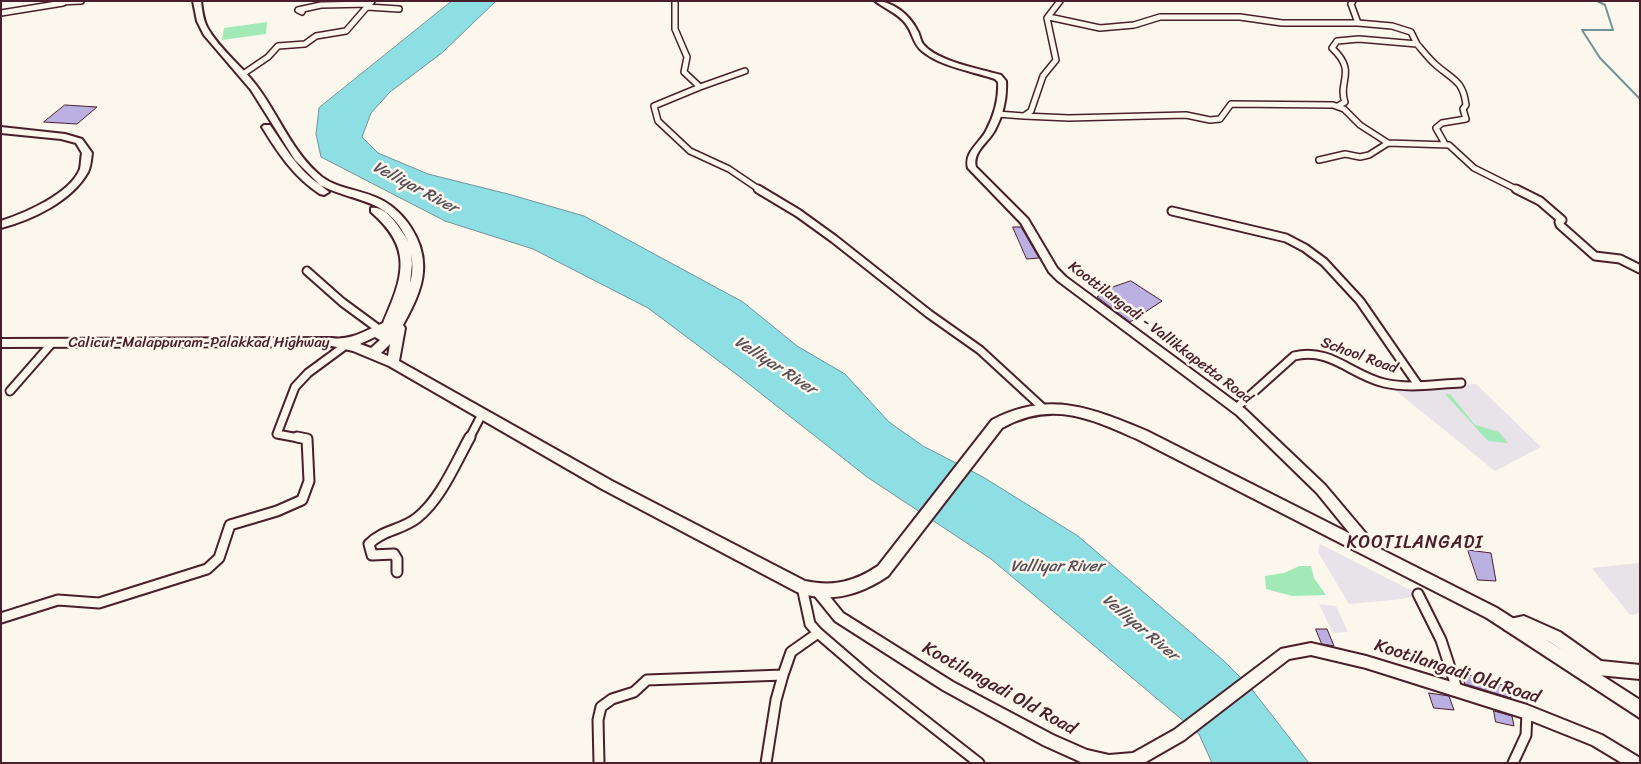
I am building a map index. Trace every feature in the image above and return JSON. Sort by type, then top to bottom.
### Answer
[{"type":"highway","points":[[190,1],[194,28],[247,92],[289,162],[309,184],[323,192],[371,207],[388,219],[401,240],[407,256],[408,272],[382,346],[368,353]]},
{"type":"highway","points":[[198,1],[202,26],[256,90],[298,159],[318,179],[331,187],[379,202],[397,215],[411,236],[418,253],[418,270],[390,325],[393,363]]},
{"type":"highway","points":[[1,130],[62,136],[79,141],[87,153],[84,170],[72,185],[37,210],[1,225]]},
{"type":"highway","points":[[332,342],[359,340],[390,325]]},
{"type":"highway","name":"Calicut-Malappuram-Palakkad Highway","points":[[1,343],[332,342],[346,345],[393,363],[607,485],[802,586],[818,591],[840,591],[866,584],[883,571],[903,548],[997,424],[1010,415],[1043,408]]},
{"type":"highway","points":[[1043,408],[1054,407],[1079,412],[1106,420],[1142,435],[1370,548],[1492,613],[1640,710]]},
{"type":"main road","name":"Koottilangadi - Vallikkapetta Road","points":[[878,1],[903,15],[914,30],[919,44],[926,50],[936,56],[998,77],[1002,85],[998,114],[988,136],[972,155],[970,163],[972,168],[1025,221],[1054,270],[1073,289],[1236,408],[1321,489],[1370,548]]},
{"type":"main road","points":[[1510,625],[1524,622],[1555,637],[1598,668],[1640,672]]},
{"type":"street","points":[[1,14],[61,2],[81,1]]},
{"type":"street","points":[[675,1],[675,32],[687,51],[688,59],[684,72],[700,87]]},
{"type":"street","points":[[1024,116],[1031,111],[1043,76],[1056,60],[1047,18],[1060,1]]},
{"type":"street","points":[[1353,1],[1351,4],[1358,23]]},
{"type":"street","points":[[243,74],[268,57],[278,46],[305,44],[316,36],[346,31],[370,4]]},
{"type":"street","points":[[302,12],[298,10],[321,5],[370,4],[399,9]]},
{"type":"street","points":[[1049,16],[1100,28],[1134,24],[1160,17],[1240,17],[1282,23],[1358,23],[1401,28],[1411,32],[1417,44],[1437,66],[1460,82],[1464,89],[1466,105],[1463,109],[1466,119],[1442,123],[1436,128],[1444,144]]},
{"type":"street","points":[[1338,106],[1345,102],[1342,95],[1348,81],[1346,66],[1332,48],[1337,41],[1359,39],[1417,44]]},
{"type":"street","points":[[745,71],[654,106],[658,121],[669,134],[690,151],[729,169],[834,239],[929,314],[980,350],[1043,408]]},
{"type":"street","points":[[998,114],[1069,118],[1186,116],[1210,120],[1220,119],[1226,108],[1231,104],[1259,103],[1338,106],[1344,109],[1360,125],[1388,143],[1444,144],[1451,146],[1474,168],[1508,184],[1550,208],[1562,220],[1559,222],[1560,226],[1595,256],[1620,259],[1640,269]]},
{"type":"street","points":[[1319,160],[1345,154],[1360,158],[1375,152],[1388,143]]},
{"type":"street","points":[[1172,211],[1262,231],[1294,241],[1302,246],[1358,298],[1418,385]]},
{"type":"street","points":[[306,270],[342,302],[390,325]]},
{"type":"street","points":[[10,391],[52,343]]},
{"type":"street","points":[[1,618],[58,600],[99,603],[207,569],[218,558],[230,525],[277,512],[302,500],[309,481],[307,438],[277,434],[295,386],[308,373],[346,345]]},
{"type":"street","name":"School Road","points":[[1236,408],[1294,356],[1301,353],[1320,354],[1334,359],[1368,377],[1391,386],[1461,383]]},
{"type":"street","points":[[397,572],[397,559],[394,554],[372,555],[369,544],[375,537],[394,531],[416,519],[429,506],[482,414]]},
{"type":"street","points":[[802,586],[810,624],[818,633],[868,676],[979,763]]},
{"type":"street","name":"Kootilangadi Old Road","points":[[818,591],[840,617],[948,686],[1048,740],[1086,757],[1109,762],[1135,760],[1178,735],[1286,653],[1312,649],[1366,662],[1527,712],[1597,740],[1635,763]]},
{"type":"street","points":[[1418,594],[1440,634],[1450,659],[1456,689]]},
{"type":"street","points":[[766,763],[776,700],[791,652],[818,633]]},
{"type":"street","points":[[599,763],[598,720],[601,707],[612,699],[634,692],[646,680],[680,676],[783,675]]},
{"type":"street","points":[[1513,763],[1526,735],[1527,712]]},
{"type":"shaded area","points":[[1476,384],[1541,447],[1495,471],[1395,390]]},
{"type":"shaded area","points":[[1320,544],[1418,594],[1403,599],[1349,604],[1318,552]]},
{"type":"shaded area","points":[[1640,563],[1640,613],[1630,615],[1592,568]]},
{"type":"shaded area","points":[[1319,604],[1336,606],[1348,632],[1333,633]]},
{"type":"green space","points":[[267,22],[266,34],[222,40],[224,28]]},
{"type":"green space","points":[[1445,394],[1450,394],[1475,425],[1499,432],[1508,443],[1488,441]]},
{"type":"green space","points":[[1299,566],[1311,566],[1314,578],[1326,595],[1292,596],[1266,589],[1265,576],[1284,573]]},
{"type":"water","name":"Valliyar River","points":[[452,1],[496,1],[443,52],[390,92],[371,113],[362,137],[378,153],[428,174],[584,216],[743,302],[797,346],[845,374],[889,422],[923,446],[983,477],[1078,536],[1224,661],[1250,687],[1309,763],[1212,763],[1199,734],[991,559],[867,477],[740,377],[648,308],[533,249],[445,221],[321,157],[316,134],[319,108]]},
{"type":"building","points":[[65,105],[97,107],[77,124],[44,122]]},
{"type":"building","points":[[1013,227],[1021,227],[1039,258],[1027,259]]},
{"type":"building","points":[[1131,281],[1162,301],[1130,322],[1097,297],[1113,287]]},
{"type":"building","points":[[1468,550],[1491,553],[1496,581],[1478,580]]},
{"type":"building","points":[[1316,629],[1327,629],[1334,646],[1322,644]]},
{"type":"building","points":[[1463,673],[1509,687],[1511,698],[1465,684]]},
{"type":"building","points":[[1429,693],[1449,696],[1454,710],[1434,708]]},
{"type":"building","points":[[1494,711],[1512,716],[1514,726],[1496,722]]},
{"type":"waterway","points":[[1597,1],[1605,5],[1613,30],[1582,30],[1600,58],[1640,99]]},
{"type":"district","name":"KOOTILANGADI","points":[[1415,543]]},
{"type":"water label","name":"Velliyar River","points":[[415,188]]},
{"type":"water label","name":"Velliyar River","points":[[775,366]]},
{"type":"water label","name":"Velliyar River","points":[[1140,628]]}]
